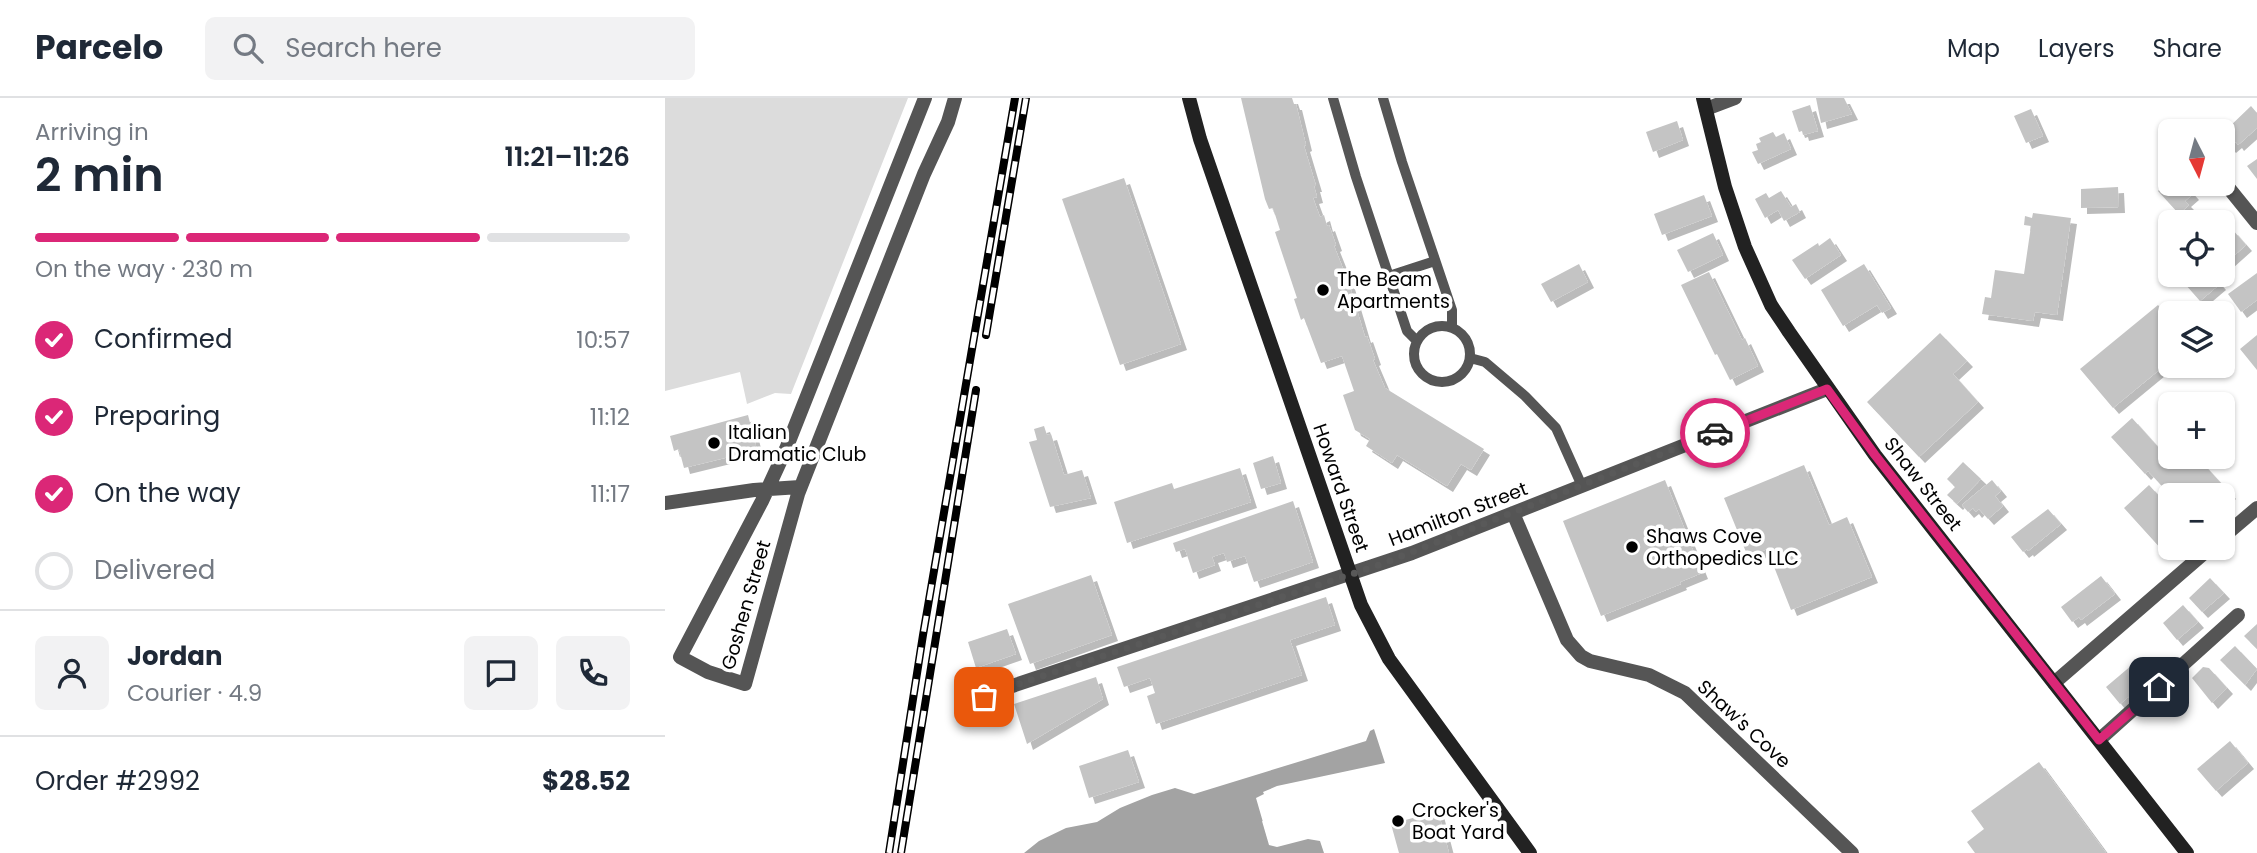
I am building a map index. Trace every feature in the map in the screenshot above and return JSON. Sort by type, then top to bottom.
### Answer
[{"type":"street","name":"Goshen Street","points":[[925,98],[797,423],[768,489],[680,657],[708,672],[745,684],[800,487],[924,174],[948,122],[955,98]]},
{"type":"street","name":"Howard Street","points":[[1189,98],[1361,605],[1388,659],[1530,853]]},
{"type":"street","points":[[1705,104],[1735,98]]},
{"type":"street","name":"Shaw Street","points":[[1705,104],[1734,217],[1771,304],[1875,455],[2187,853]]},
{"type":"street","points":[[2235,196],[2257,223]]},
{"type":"street","name":"Hamilton Street","points":[[981,701],[994,692],[1412,553],[1827,389]]},
{"type":"street","points":[[665,503],[800,487]]},
{"type":"street","points":[[2235,527],[2257,508]]},
{"type":"street","name":"Shaw's Cove","points":[[1513,513],[1567,640],[1573,648],[1590,661],[1649,675],[1685,693],[1852,853]]},
{"type":"street","points":[[2054,682],[2196,560]]},
{"type":"street","points":[[2099,740],[2238,615]]},
{"type":"lane","points":[[1333,98],[1407,331],[1417,341]]},
{"type":"lane","points":[[1383,98],[1452,310],[1452,328]]},
{"type":"lane","points":[[1389,276],[1435,261]]},
{"type":"lane","points":[[1430,328],[1452,328],[1464,335],[1470,358],[1465,370],[1458,377],[1440,382],[1431,380],[1423,375],[1414,359],[1417,341],[1422,333],[1430,328]]},
{"type":"lane","points":[[1470,358],[1485,362],[1525,396],[1556,428],[1582,486]]},
{"type":"shaded area","points":[[665,98],[908,98],[791,394],[775,393],[747,404],[740,372],[665,391]]},
{"type":"shaded area","points":[[1374,729],[1385,763],[1277,786],[1256,798],[1267,836],[1313,825],[1333,853],[1024,853],[1039,841],[1066,828],[1097,822],[1120,808],[1152,795],[1175,788],[1194,794],[1366,741],[1370,731]]},
{"type":"pier","points":[[1262,821],[1266,822],[1269,832],[1313,821],[1324,822],[1329,826],[1337,853],[1324,853],[1320,841],[1308,839],[1277,847],[1269,845]]},
{"type":"building","name":"The Beam Apartments","points":[[1241,98],[1292,98],[1296,104],[1306,145],[1304,146],[1316,186],[1317,197],[1313,198],[1320,217],[1324,215],[1327,226],[1329,225],[1346,276],[1341,277],[1343,282],[1348,280],[1365,337],[1367,336],[1375,359],[1373,360],[1385,388],[1484,449],[1471,470],[1461,464],[1447,486],[1397,455],[1392,463],[1366,446],[1370,439],[1355,430],[1343,395],[1354,391],[1342,356],[1321,363],[1304,318],[1301,320],[1294,299],[1297,298],[1275,232],[1280,230],[1273,208],[1269,209],[1265,199]]},
{"type":"building","points":[[1816,98],[1844,98],[1852,114],[1821,123]]},
{"type":"building","points":[[1810,105],[1818,131],[1803,135],[1802,131],[1799,132],[1792,111]]},
{"type":"building","points":[[2251,106],[2257,113],[2257,128],[2238,145],[2235,143],[2235,121]]},
{"type":"building","points":[[2031,109],[2043,136],[2026,143],[2014,116]]},
{"type":"building","points":[[1677,121],[1683,140],[1653,152],[1646,132]]},
{"type":"building","points":[[1773,132],[1776,137],[1784,133],[1791,149],[1758,164],[1752,152],[1758,150],[1756,144],[1761,142],[1759,138]]},
{"type":"building","points":[[2257,159],[2257,179],[2247,166]]},
{"type":"building","points":[[1124,178],[1181,344],[1120,365],[1062,199]]},
{"type":"building","points":[[2118,187],[2119,207],[2081,208],[2081,189]]},
{"type":"building","points":[[1781,191],[1791,207],[1796,204],[1800,212],[1784,221],[1778,210],[1765,218],[1755,199],[1766,193],[1769,198]]},
{"type":"building","points":[[1704,195],[1712,216],[1662,235],[1654,214]]},
{"type":"building","points":[[2163,196],[2191,196],[2185,201],[2189,205],[2183,210],[2175,210]]},
{"type":"building","points":[[2033,213],[2071,218],[2057,315],[2035,312],[2033,321],[1982,314],[1985,297],[1991,298],[1995,270],[2024,274],[2031,226],[2024,225],[2025,216],[2032,218]]},
{"type":"building","points":[[2235,232],[2246,245],[2235,255]]},
{"type":"building","points":[[1713,233],[1723,255],[1688,272],[1677,250]]},
{"type":"building","points":[[1830,238],[1841,255],[1805,279],[1792,260]]},
{"type":"building","points":[[1579,264],[1588,282],[1551,302],[1541,284]]},
{"type":"building","points":[[1864,264],[1891,308],[1882,313],[1877,305],[1843,326],[1821,290]]},
{"type":"building","points":[[1709,272],[1742,340],[1745,338],[1758,366],[1730,380],[1681,285]]},
{"type":"building","points":[[2257,273],[2257,300],[2241,312],[2228,294]]},
{"type":"building","points":[[2188,287],[2216,287],[2200,301]]},
{"type":"building","points":[[2158,305],[2158,371],[2113,408],[2080,369]]},
{"type":"building","points":[[1940,333],[1967,361],[1953,374],[1978,402],[1919,457],[1867,402]]},
{"type":"building","points":[[2257,335],[2257,370],[2240,349]]},
{"type":"building","name":"Italian Dramatic Club","points":[[748,415],[757,450],[684,468],[679,449],[674,451],[670,436]]},
{"type":"building","points":[[2132,418],[2158,447],[2158,469],[2208,469],[2221,483],[2159,483],[2148,471],[2145,474],[2111,437]]},
{"type":"building","points":[[1044,426],[1047,435],[1051,434],[1064,475],[1082,470],[1091,498],[1050,507],[1029,442],[1037,440],[1034,429]]},
{"type":"building","points":[[1273,456],[1281,483],[1261,489],[1253,463]]},
{"type":"building","points":[[1963,462],[1981,479],[1957,504],[1947,495],[1955,487],[1947,479]]},
{"type":"building","points":[[1804,465],[1829,525],[1847,517],[1872,577],[1791,610],[1767,549],[1748,557],[1724,498]]},
{"type":"building","points":[[1240,468],[1251,502],[1127,543],[1114,502],[1172,483],[1174,489]]},
{"type":"building","name":"Shaws Cove Orthopedics LLC","points":[[1665,480],[1702,573],[1601,616],[1563,521]]},
{"type":"building","points":[[1992,480],[2001,491],[1995,496],[2003,506],[1988,519],[1979,509],[1976,512],[1973,508],[1968,512],[1962,505]]},
{"type":"building","points":[[2149,485],[2158,495],[2158,545],[2124,508]]},
{"type":"building","points":[[1293,501],[1313,562],[1254,582],[1245,556],[1227,562],[1224,553],[1212,557],[1215,565],[1193,573],[1185,549],[1176,552],[1173,543]]},
{"type":"building","points":[[2048,509],[2061,524],[2028,551],[2027,549],[2023,552],[2011,537]]},
{"type":"building","points":[[1091,575],[1112,635],[1030,664],[1008,604]]},
{"type":"building","points":[[2101,576],[2115,594],[2081,620],[2079,617],[2072,622],[2061,607]]},
{"type":"building","points":[[2210,578],[2224,593],[2202,612],[2189,598]]},
{"type":"building","points":[[1326,597],[1335,625],[1290,640],[1302,675],[1156,724],[1147,696],[1155,693],[1150,678],[1124,687],[1117,667]]},
{"type":"building","points":[[2183,605],[2198,622],[2177,640],[2163,623]]},
{"type":"building","points":[[2257,624],[2257,649],[2244,636]]},
{"type":"building","points":[[1007,629],[1016,654],[976,668],[968,642]]},
{"type":"building","points":[[2235,646],[2257,669],[2245,685],[2220,660]]},
{"type":"building","points":[[2132,665],[2139,673],[2145,668],[2152,677],[2120,704],[2106,687]]},
{"type":"building","points":[[2203,667],[2209,668],[2227,688],[2212,703],[2192,678]]},
{"type":"building","points":[[1096,677],[1103,699],[1027,744],[1014,704]]},
{"type":"building","points":[[2230,741],[2248,763],[2216,791],[2197,769]]},
{"type":"building","points":[[1128,750],[1139,782],[1089,798],[1079,766]]},
{"type":"building","points":[[2039,762],[2106,853],[1975,853],[1967,842],[1984,829],[1971,811]]},
{"type":"building","points":[[1438,811],[1449,853],[1399,853],[1391,824]]},
{"type":"railway","points":[[889,853],[923,635],[1015,98]]},
{"type":"railway","points":[[986,335],[1026,98]]},
{"type":"railway","points":[[901,853],[976,390]]},
{"type":"way so far","points":[[984,697],[1365,570],[1715,433]]},
{"type":"place","name":"The Beam Apartments","points":[[1323,290]]},
{"type":"place","name":"Italian Dramatic Club","points":[[714,443]]},
{"type":"place","name":"Shaws Cove Orthopedics LLC","points":[[1632,547]]},
{"type":"place","name":"Crocker's Boat Yard","points":[[1398,821]]},
{"type":"route","points":[[1715,433],[1827,389],[1875,455],[2099,740],[2159,687]]}]
